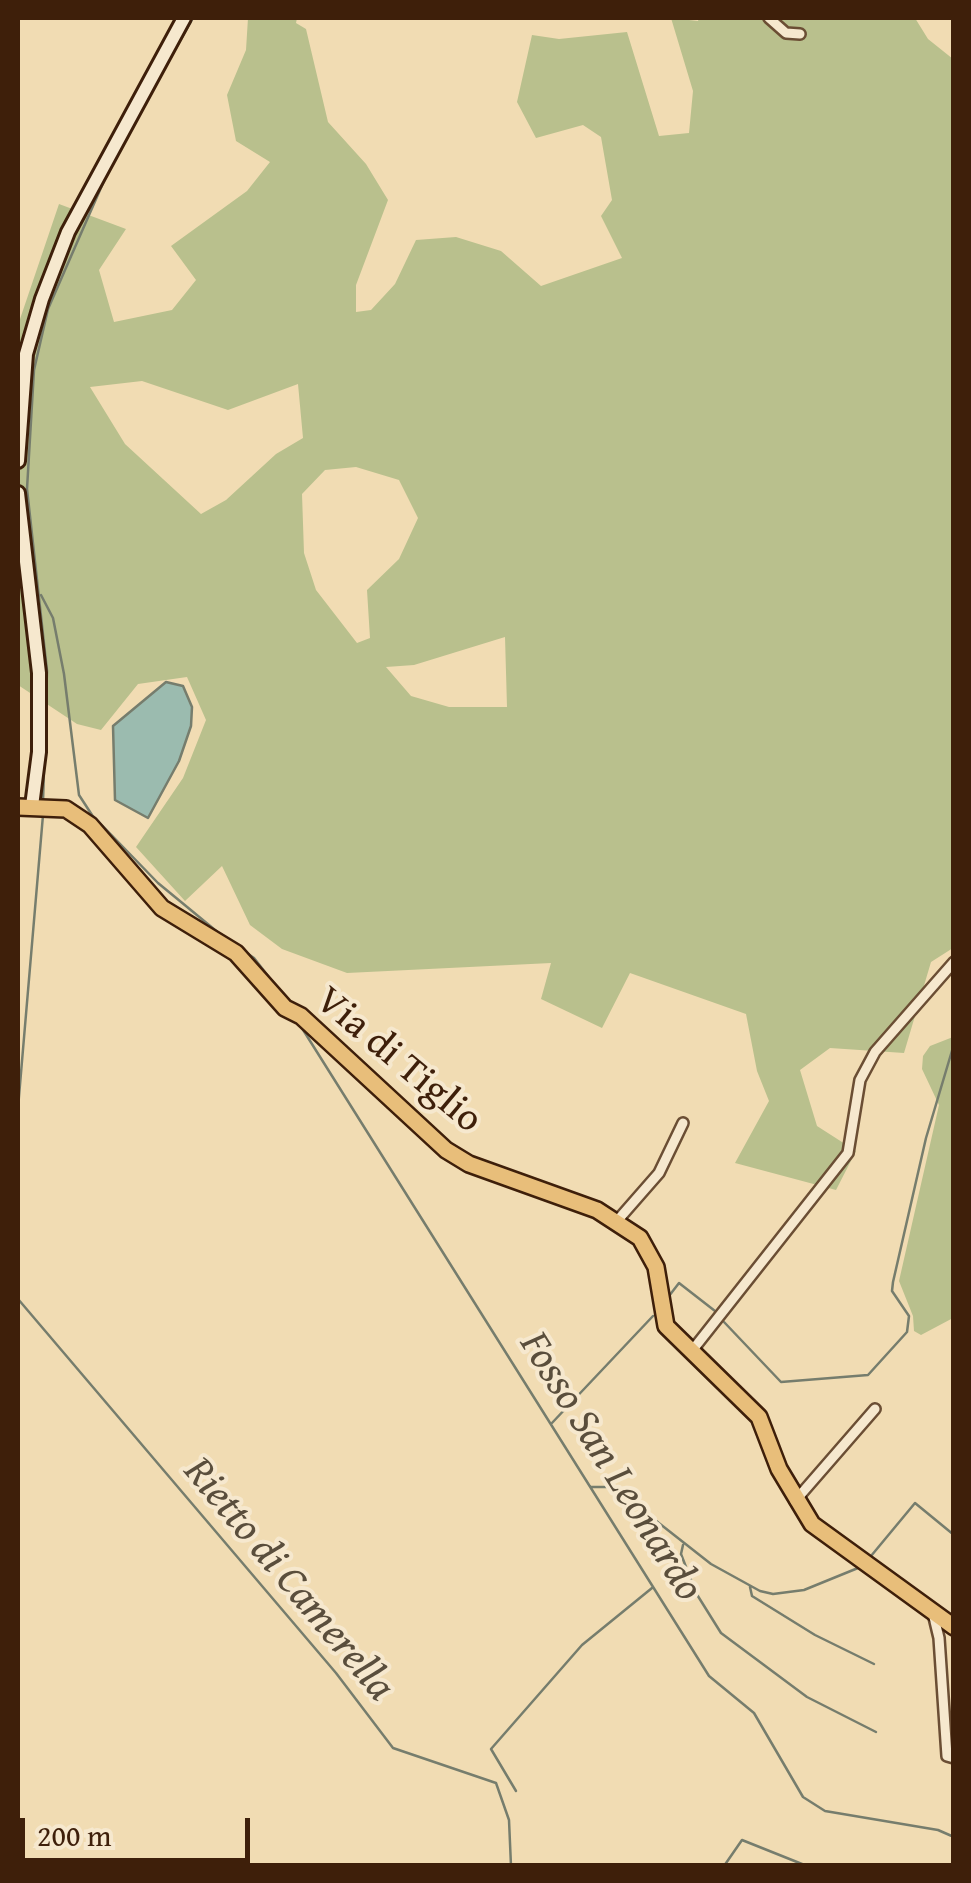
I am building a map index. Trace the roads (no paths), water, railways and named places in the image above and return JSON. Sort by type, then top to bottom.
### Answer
[{"type":"main road","name":"Via di Tiglio","points":[[34,807],[66,810],[90,826],[162,908],[236,953],[285,1008],[301,1016],[446,1150],[617,1221],[640,1238],[649,1252],[666,1326],[759,1418],[795,1501],[835,1545],[891,1578],[946,1618]]},
{"type":"street","points":[[18,462],[26,354],[42,298],[77,215],[184,18]]},
{"type":"street","points":[[769,18],[786,34],[800,34]]},
{"type":"street","points":[[18,493],[39,673],[40,752],[34,807]]},
{"type":"street","points":[[690,1352],[848,1154],[860,1080],[874,1052],[954,962]]},
{"type":"street","points":[[617,1221],[659,1173],[683,1123]]},
{"type":"street","points":[[795,1501],[875,1410]]},
{"type":"street","points":[[946,1618],[940,1638],[947,1756],[954,1758]]},
{"type":"waterway","points":[[155,85],[193,18]]},
{"type":"waterway","points":[[43,802],[47,671],[27,489],[34,370],[48,309],[110,167]]},
{"type":"waterway","name":"Fosso San Leonardo","points":[[41,595],[53,618],[64,674],[79,795],[92,815],[158,883],[226,939]]},
{"type":"waterway","points":[[18,1108],[43,815]]},
{"type":"waterway","name":"Fosso San Leonardo","points":[[241,949],[254,958],[279,990]]},
{"type":"waterway","name":"Fosso San Leonardo","points":[[300,1025],[709,1676],[754,1713],[803,1797],[825,1811],[938,1830],[954,1837]]},
{"type":"waterway","points":[[724,1322],[781,1382],[868,1375],[907,1332],[909,1316],[892,1291],[893,1282],[926,1138],[954,1044]]},
{"type":"waterway","points":[[669,1296],[679,1283],[715,1311]]},
{"type":"waterway","name":"Rietto di Camerella","points":[[18,1299],[336,1673],[393,1748],[496,1783],[509,1820],[511,1866]]},
{"type":"waterway","points":[[551,1424],[653,1316]]},
{"type":"waterway","points":[[591,1487],[613,1487],[711,1564],[760,1591],[773,1594],[804,1590],[858,1568]]},
{"type":"waterway","points":[[871,1556],[915,1503],[954,1535]]},
{"type":"waterway","points":[[683,1545],[681,1554],[696,1593],[721,1633],[807,1697],[876,1732]]},
{"type":"waterway","points":[[750,1587],[752,1596],[815,1635],[874,1664]]},
{"type":"waterway","points":[[516,1791],[491,1749],[582,1645],[652,1588]]},
{"type":"waterway","points":[[724,1866],[742,1840],[807,1866]]}]
